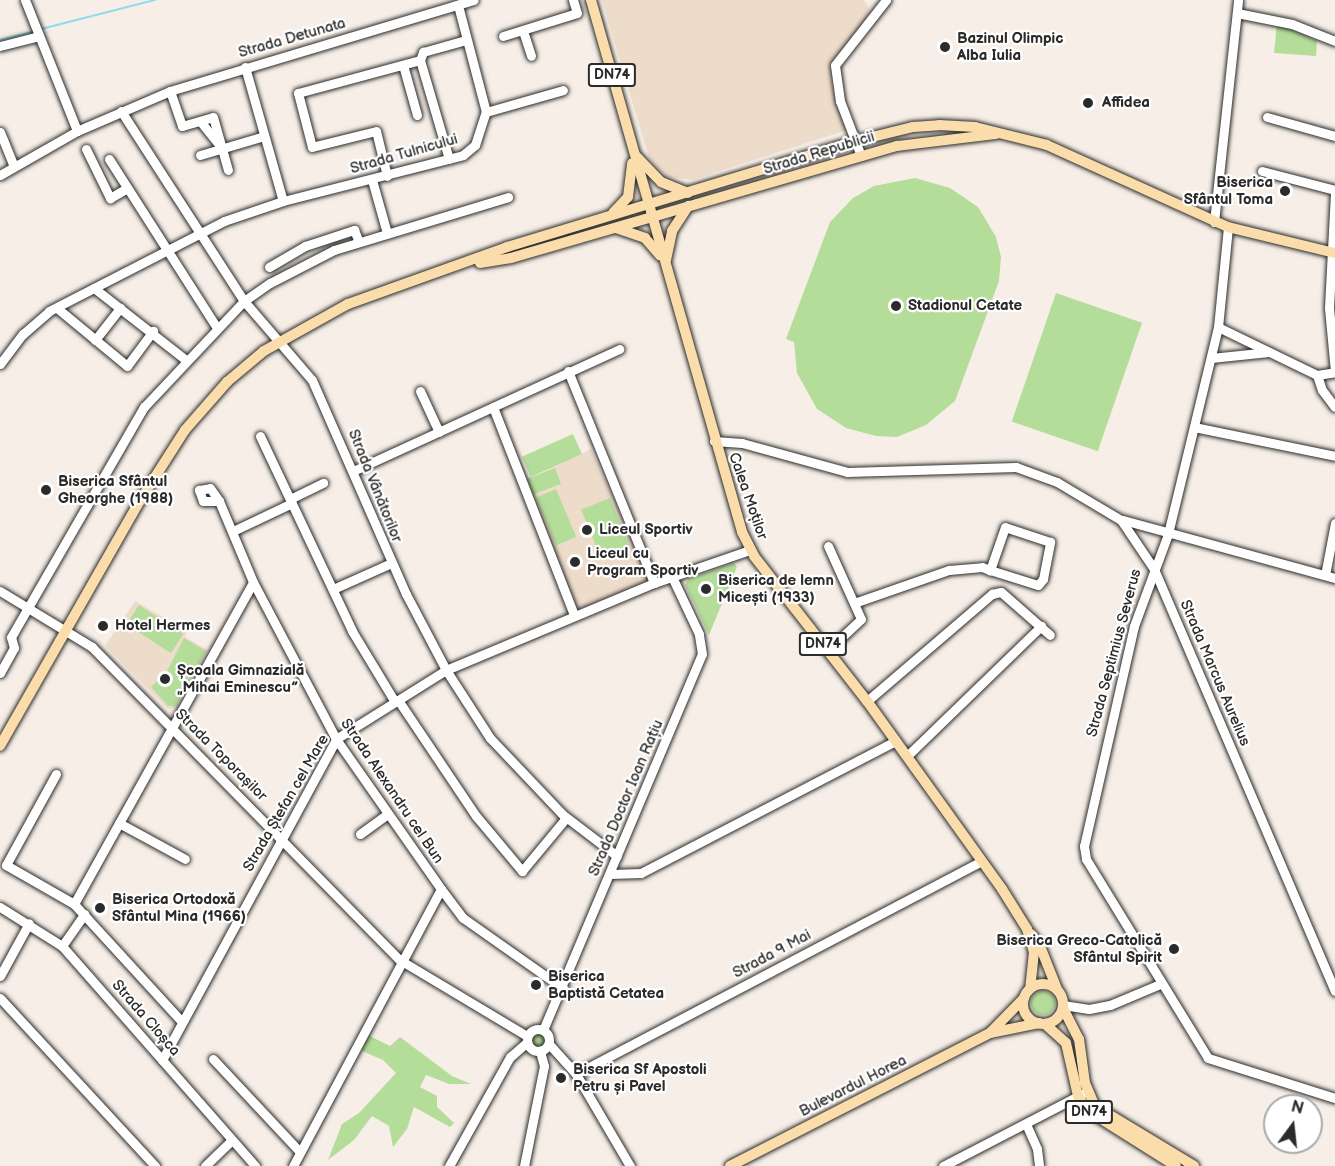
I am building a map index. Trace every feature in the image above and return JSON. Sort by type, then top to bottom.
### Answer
[{"type":"main road","name":"Calea Moților","points":[[591,0],[714,441],[750,550],[867,701],[1040,946],[1063,1007],[1079,1039],[1083,1093],[1108,1117],[1194,1166]]},
{"type":"main road","name":"Strada Republicii","points":[[611,222],[647,206],[856,141],[913,127],[975,126],[1047,145],[1228,227],[1333,253]]},
{"type":"main road","name":"Strada Republicii","points":[[611,222],[651,217],[861,156],[926,140],[999,134]]},
{"type":"main road","points":[[633,151],[653,176],[688,193]]},
{"type":"main road","points":[[0,746],[66,629],[186,430],[226,382],[279,340],[348,304],[463,266],[511,258],[611,222],[628,197],[633,151]]},
{"type":"main road","points":[[665,263],[672,231],[688,205]]},
{"type":"main road","points":[[611,222],[645,238],[665,263]]},
{"type":"main road","name":"Calea Moților","points":[[1027,929],[1035,961],[1030,988],[1024,999],[1025,1011],[1066,1043],[1087,1110],[1101,1122],[1176,1166]]},
{"type":"main road","points":[[1030,988],[1042,984],[1057,989]]},
{"type":"main road","points":[[990,1033],[1024,999]]},
{"type":"main road","points":[[990,1033],[1056,1019],[1063,1007]]},
{"type":"main road","name":"Bulevardul Horea","points":[[730,1166],[990,1033]]},
{"type":"street","points":[[25,0],[77,131]]},
{"type":"street","name":"Strada Detunata","points":[[0,175],[77,131],[171,91],[474,0]]},
{"type":"street","points":[[503,36],[577,13],[573,0]]},
{"type":"street","points":[[861,156],[840,101],[835,65],[886,0]]},
{"type":"street","points":[[1214,222],[1238,0]]},
{"type":"street","points":[[458,5],[486,112],[563,90]]},
{"type":"street","points":[[1237,13],[1292,24],[1335,41]]},
{"type":"street","points":[[523,31],[531,56]]},
{"type":"street","points":[[0,46],[39,36]]},
{"type":"street","points":[[449,159],[420,60],[423,52],[466,40]]},
{"type":"street","points":[[387,176],[376,131],[312,147],[298,93],[420,60]]},
{"type":"street","points":[[403,65],[417,115]]},
{"type":"street","points":[[245,67],[283,201]]},
{"type":"street","points":[[171,91],[182,126],[213,117],[228,170]]},
{"type":"street","name":"Strada Vânătorilor","points":[[121,111],[244,301],[312,380],[391,563],[446,670],[501,753],[566,818],[617,856]]},
{"type":"street","name":"Strada Tulnicului","points":[[0,363],[23,334],[57,308],[201,233],[283,201],[463,155],[475,144],[486,112]]},
{"type":"street","points":[[1267,117],[1335,136]]},
{"type":"street","points":[[0,132],[14,166]]},
{"type":"street","points":[[200,155],[264,136]]},
{"type":"street","points":[[86,149],[110,198],[127,188]]},
{"type":"street","points":[[109,159],[217,328]]},
{"type":"street","points":[[1218,327],[1272,351],[1317,375],[1335,372],[1329,308],[1335,192],[1262,171]]},
{"type":"street","points":[[372,180],[387,233]]},
{"type":"street","points":[[0,673],[14,648],[11,637],[27,607],[139,414],[244,301],[288,273],[359,242],[508,198]]},
{"type":"street","points":[[1154,569],[1168,534],[1218,327],[1228,227]]},
{"type":"street","points":[[269,267],[305,246],[354,230],[359,242]]},
{"type":"street","points":[[94,288],[153,332],[187,361]]},
{"type":"street","points":[[57,308],[127,366],[153,332]]},
{"type":"street","points":[[95,340],[120,308]]},
{"type":"street","points":[[353,471],[619,349]]},
{"type":"street","points":[[1211,358],[1272,351]]},
{"type":"street","points":[[568,371],[654,583]]},
{"type":"street","points":[[1317,375],[1322,390],[1335,407]]},
{"type":"street","points":[[420,391],[439,432]]},
{"type":"street","points":[[493,407],[574,615]]},
{"type":"street","points":[[1194,427],[1335,456]]},
{"type":"street","points":[[260,436],[352,631],[476,816],[522,871],[566,818]]},
{"type":"street","name":"Strada Septimius Severus","points":[[714,441],[736,442],[847,472],[1016,467],[1057,482],[1121,520],[1154,569],[1134,626],[1084,846],[1086,859],[1160,984],[1208,1058],[1335,1098]]},
{"type":"street","points":[[233,531],[323,483]]},
{"type":"street","name":"Strada Alexandru cel Bun","points":[[214,498],[233,531],[253,582],[336,739],[441,889],[463,918],[564,989]]},
{"type":"street","points":[[1121,520],[1330,577],[1335,524]]},
{"type":"street","points":[[854,603],[949,570],[990,570],[1038,585],[1043,579],[1050,542],[1005,527],[990,570]]},
{"type":"street","points":[[828,546],[861,621],[828,650]]},
{"type":"street","name":"Strada Ștefan cel Mare","points":[[162,1060],[336,739],[446,670],[654,583],[750,550]]},
{"type":"street","points":[[333,589],[391,563]]},
{"type":"street","name":"Strada Marcus Aurelius","points":[[1154,569],[1335,991]]},
{"type":"street","name":"Strada Doctor Ioan Rațiu","points":[[543,1030],[564,989],[702,654],[699,634],[672,577]]},
{"type":"street","points":[[74,904],[253,582]]},
{"type":"street","name":"Strada Toporașilor","points":[[0,591],[66,629],[92,647],[400,960],[527,1039]]},
{"type":"street","points":[[867,701],[993,594],[1001,592],[1050,635]]},
{"type":"street","points":[[907,756],[1041,626]]},
{"type":"street","points":[[610,874],[641,873],[896,741]]},
{"type":"street","points":[[57,774],[6,865],[74,904],[182,1022]]},
{"type":"street","points":[[360,834],[388,814]]},
{"type":"street","points":[[119,823],[185,859]]},
{"type":"street","name":"Strada 9 Mai","points":[[576,1074],[982,861]]},
{"type":"street","points":[[293,1166],[400,960],[441,889]]},
{"type":"street","name":"Strada Cloșca","points":[[0,907],[29,923],[62,946],[255,1166]]},
{"type":"street","points":[[62,946],[84,914]]},
{"type":"street","points":[[0,976],[29,923]]},
{"type":"street","points":[[1063,1007],[1089,1009],[1110,1005],[1160,984]]},
{"type":"street","points":[[0,998],[155,1166]]},
{"type":"street","points":[[449,1166],[510,1057],[527,1039],[532,1030],[543,1030],[549,1044],[576,1074],[630,1166]]},
{"type":"street","points":[[527,1039],[533,1051],[540,1051],[549,1044]]},
{"type":"street","points":[[524,1166],[544,1066],[540,1051]]},
{"type":"street","points":[[213,1059],[300,1152]]},
{"type":"street","points":[[943,1166],[1083,1093]]},
{"type":"street","points":[[1026,1124],[1037,1149],[1039,1166]]},
{"type":"street","points":[[205,1166],[232,1140]]},
{"type":"shaded area","points":[[602,0],[864,0],[869,8],[866,20],[831,65],[832,86],[847,130],[692,180],[667,177],[649,158]]},
{"type":"shaded area","name":"Liceul Sportiv","points":[[591,449],[650,581],[576,611],[527,480]]},
{"type":"shaded area","name":"Școala Gimnazială „Mihai Eminescu”","points":[[135,601],[187,631],[185,637],[208,650],[177,708],[168,709],[105,646]]},
{"type":"green space","points":[[1277,23],[1317,41],[1316,56],[1274,53]]},
{"type":"green space","name":"Stadionul Cetate","points":[[915,178],[950,188],[978,207],[996,237],[1001,257],[999,281],[955,401],[926,425],[897,437],[876,436],[846,428],[817,409],[797,373],[794,342],[786,339],[830,222],[853,198],[874,186]]},
{"type":"green space","points":[[1056,293],[1142,323],[1098,451],[1012,422]]},
{"type":"green space","points":[[573,434],[582,454],[531,477],[522,457]]},
{"type":"green space","points":[[555,468],[561,484],[533,495],[527,479]]},
{"type":"green space","points":[[556,489],[576,537],[556,545],[536,498]]},
{"type":"green space","points":[[610,498],[629,546],[601,558],[581,510]]},
{"type":"green space","points":[[734,563],[737,567],[709,635],[685,585],[688,579]]},
{"type":"green space","points":[[139,605],[183,634],[171,653],[126,624]]},
{"type":"green space","points":[[184,638],[206,651],[176,706],[168,706],[151,687],[167,671]]},
{"type":"green space","points":[[1043,991],[1051,995],[1055,1003],[1051,1011],[1043,1015],[1035,1011],[1031,1003],[1035,995]]},
{"type":"green space","points":[[538,1032],[546,1040],[538,1048],[530,1040]]},
{"type":"green space","points":[[368,1035],[390,1046],[400,1037],[452,1076],[471,1084],[449,1084],[426,1075],[420,1087],[437,1096],[437,1107],[454,1123],[450,1127],[414,1107],[407,1129],[393,1147],[389,1126],[372,1116],[354,1140],[328,1160],[342,1124],[359,1113],[396,1073],[383,1060],[362,1051]]},
{"type":"waterway","points":[[41,29],[155,0]]},
{"type":"waterway","points":[[0,40],[35,31]]},
{"type":"place","name":"Bazinul Olimpic Alba Iulia","points":[[945,47]]},
{"type":"place","name":"Affidea","points":[[1088,103]]},
{"type":"place","name":"Biserica Sfântul Toma","points":[[1285,191]]},
{"type":"place","name":"Stadionul Cetate","points":[[896,306]]},
{"type":"place","name":"Biserica Sfântul Gheorghe (1988)","points":[[46,490]]},
{"type":"place","name":"Liceul Sportiv","points":[[587,530]]},
{"type":"place","name":"Liceul cu Program Sportiv","points":[[575,562]]},
{"type":"place","name":"Biserica de lemn Micești (1933)","points":[[706,589]]},
{"type":"place","name":"Hotel Hermes","points":[[103,626]]},
{"type":"place","name":"Școala Gimnazială „Mihai Eminescu”","points":[[165,679]]},
{"type":"place","name":"Biserica Ortodoxă Sfântul Mina (1966)","points":[[100,908]]},
{"type":"place","name":"Biserica Greco-Catolică Sfântul Spirit","points":[[1174,949]]},
{"type":"place","name":"Biserica Baptistă Cetatea","points":[[536,985]]},
{"type":"place","name":"Biserica Sf Apostoli Petru și Pavel","points":[[561,1078]]}]
